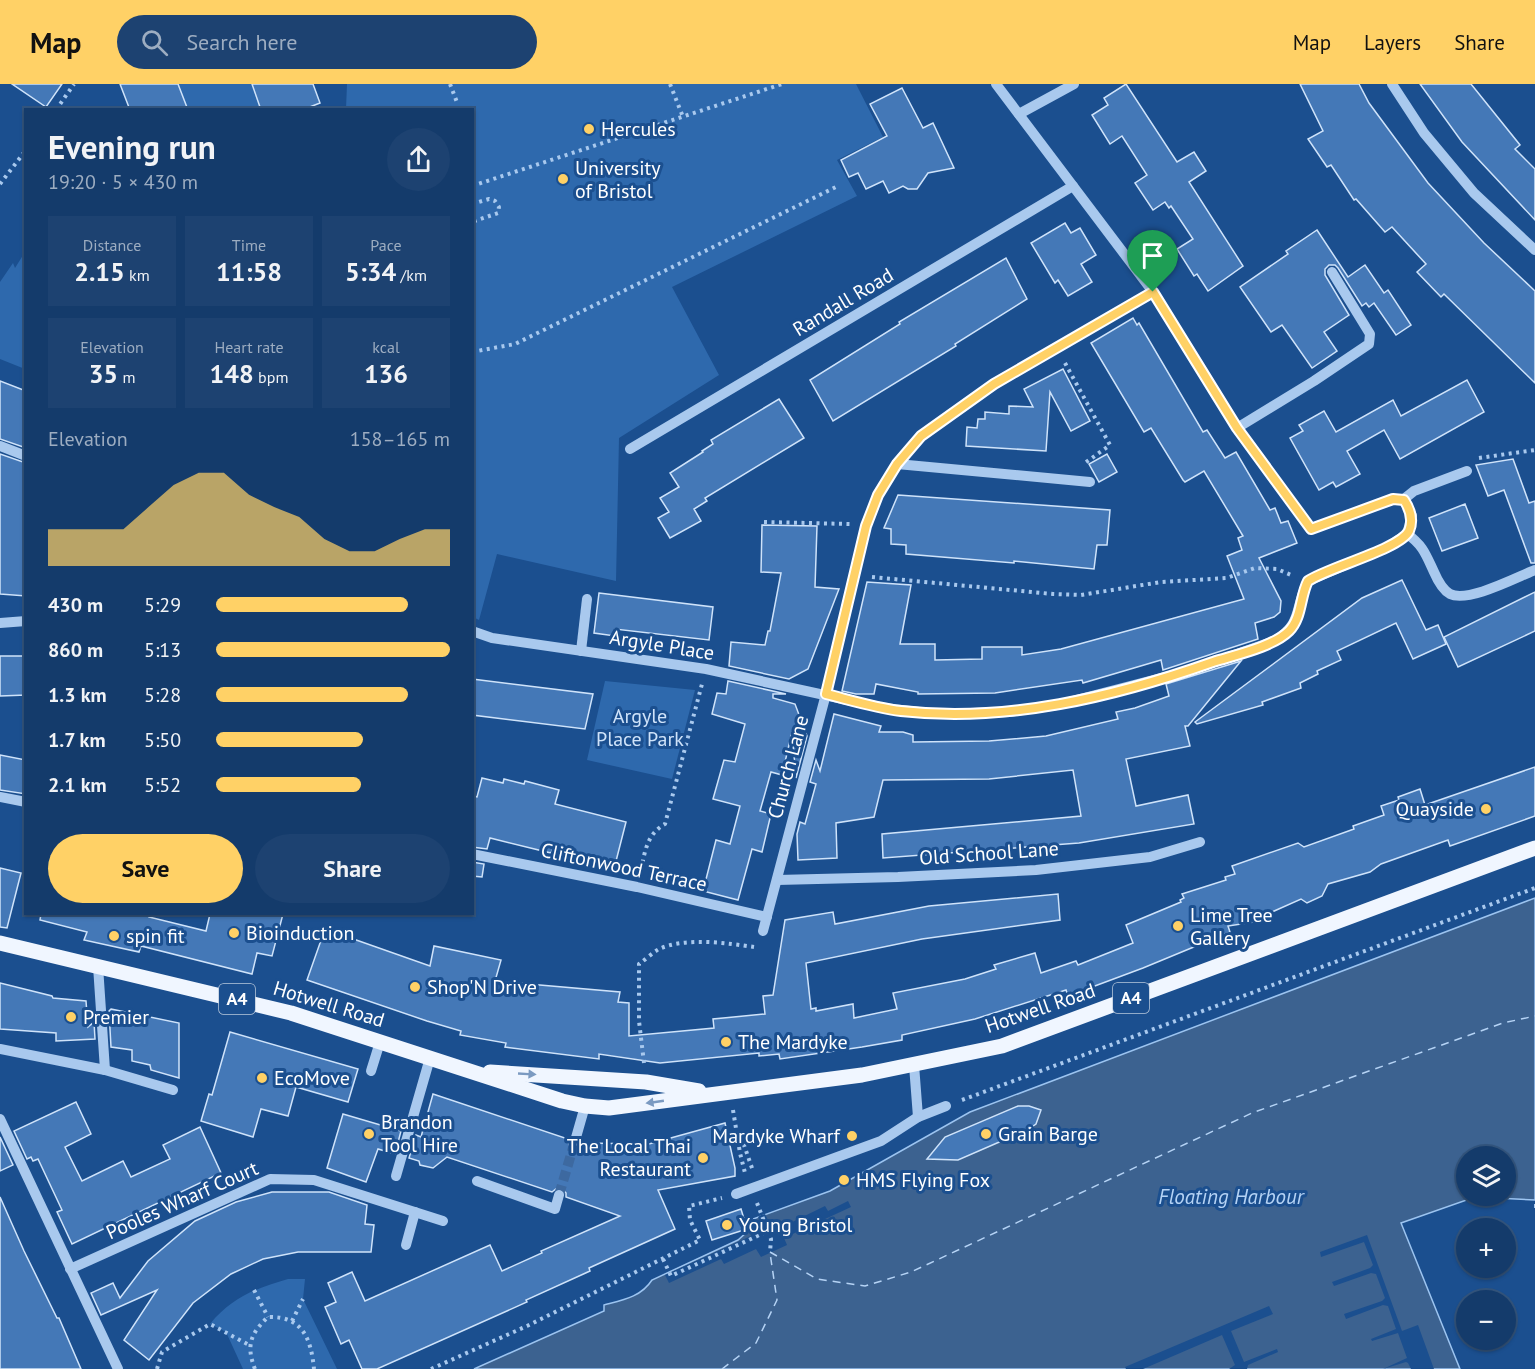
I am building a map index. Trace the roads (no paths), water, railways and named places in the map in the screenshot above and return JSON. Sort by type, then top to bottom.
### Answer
[{"type":"main road","name":"Hotwell Road","points":[[0,943],[291,1013],[585,1106],[609,1108],[862,1075],[1002,1046],[1535,848]]},
{"type":"main road","name":"Hotwell Road","points":[[469,1071],[646,1082],[713,1094]]},
{"type":"street","points":[[996,84],[1153,292],[1237,428],[1311,529],[1393,499],[1404,500],[1414,491],[1467,471]]},
{"type":"street","points":[[1019,114],[1074,84]]},
{"type":"street","points":[[1392,84],[1424,133],[1474,193],[1535,250]]},
{"type":"street","name":"Randall Road","points":[[630,449],[1073,186]]},
{"type":"street","points":[[1237,428],[1369,344],[1370,334],[1332,272]]},
{"type":"street","name":"Church Lane","points":[[763,931],[826,694],[853,575],[866,526],[878,495],[897,464],[921,436],[994,384],[1153,292]]},
{"type":"street","points":[[0,446],[24,455]]},
{"type":"street","points":[[897,464],[1090,482]]},
{"type":"street","points":[[1404,500],[1412,516],[1407,534],[1419,542],[1436,577],[1446,591],[1455,596],[1471,595],[1535,570]]},
{"type":"street","name":"Argyle Place","points":[[492,638],[706,669],[892,710],[937,714],[1009,712],[1057,705],[1188,671],[1274,641],[1286,634],[1294,623],[1307,583],[1388,547],[1407,534]]},
{"type":"street","points":[[581,651],[587,599]]},
{"type":"street","points":[[0,623],[24,621]]},
{"type":"street","points":[[474,632],[492,638]]},
{"type":"street","points":[[474,639],[492,638]]},
{"type":"street","points":[[0,797],[24,801]]},
{"type":"street","name":"Old School Lane","points":[[777,880],[1036,870],[1150,857],[1200,842]]},
{"type":"street","name":"Cliftonwood Terrace","points":[[474,854],[637,887],[767,917]]},
{"type":"street","points":[[98,966],[105,1070]]},
{"type":"street","points":[[371,1071],[380,1042]]},
{"type":"street","points":[[0,1049],[105,1070],[173,1090]]},
{"type":"street","points":[[396,1176],[430,1058]]},
{"type":"street","points":[[914,1065],[918,1117]]},
{"type":"street","points":[[575,1141],[585,1106]]},
{"type":"street","points":[[736,1194],[880,1141],[918,1117],[946,1106]]},
{"type":"street","points":[[0,1119],[118,1369]]},
{"type":"street","name":"Pooles Wharf Court","points":[[70,1269],[270,1179],[314,1180],[443,1221]]},
{"type":"street","points":[[477,1181],[555,1209],[559,1195]]},
{"type":"street","points":[[406,1245],[415,1212]]},
{"type":"water","name":"Floating Harbour","points":[[1535,898],[1535,1200],[1516,1199],[1516,1146],[1456,1146],[1456,1204],[1401,1223],[1460,1369],[474,1369],[604,1311],[604,1305],[637,1294],[652,1280],[738,1240],[748,1231],[745,1222],[830,1191],[970,1112]]},
{"type":"tunnel","points":[[559,1195],[575,1141]]},
{"type":"place","name":"Hercules","points":[[589,129]]},
{"type":"place","name":"University of Bristol","points":[[563,179]]},
{"type":"place","name":"Quayside","points":[[1486,809]]},
{"type":"place","name":"Lime Tree Gallery","points":[[1178,926]]},
{"type":"place","name":"Bioinduction","points":[[234,933]]},
{"type":"place","name":"spin fit","points":[[114,936]]},
{"type":"place","name":"Shop'N Drive","points":[[415,987]]},
{"type":"place","name":"Premier","points":[[71,1017]]},
{"type":"place","name":"The Mardyke","points":[[726,1042]]},
{"type":"place","name":"EcoMove","points":[[262,1078]]},
{"type":"place","name":"Brandon Tool Hire","points":[[369,1134]]},
{"type":"place","name":"Grain Barge","points":[[986,1134]]},
{"type":"place","name":"Mardyke Wharf","points":[[852,1136]]},
{"type":"place","name":"The Local Thai Restaurant","points":[[703,1158]]},
{"type":"place","name":"HMS Flying Fox","points":[[844,1180]]},
{"type":"place","name":"Young Bristol","points":[[727,1225]]},
{"type":"park label","name":"Argyle Place Park","points":[[640,728]]}]
